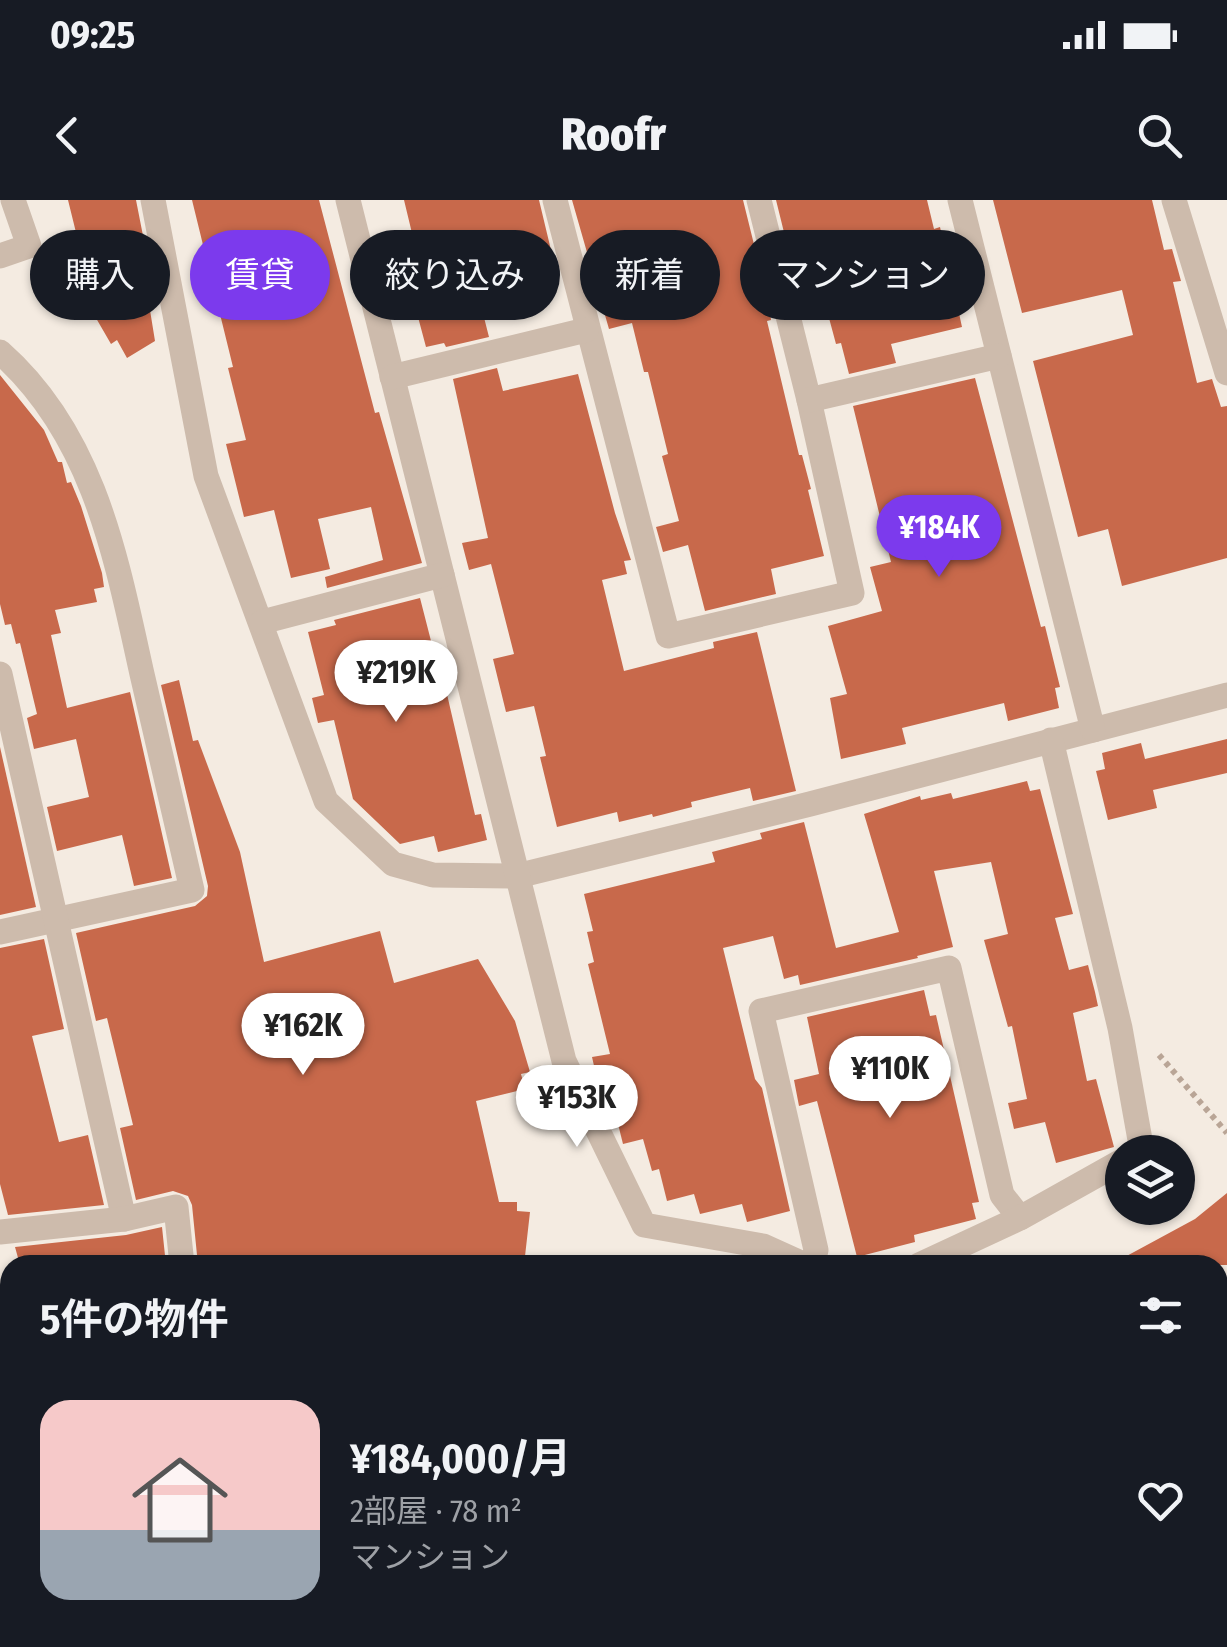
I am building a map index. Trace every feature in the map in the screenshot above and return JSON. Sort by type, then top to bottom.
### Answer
[{"type":"street","points":[[0,256],[29,246],[13,200]]},
{"type":"street","points":[[153,200],[206,476],[326,801],[393,864],[434,875],[516,876],[1227,695]]},
{"type":"street","points":[[348,200],[564,1061],[644,1225],[763,1246],[785,1255]]},
{"type":"street","points":[[555,200],[668,636],[852,592],[759,200]]},
{"type":"street","points":[[960,200],[1093,730]]},
{"type":"street","points":[[1174,200],[1227,372]]},
{"type":"street","points":[[392,377],[586,330]]},
{"type":"street","points":[[0,352],[22,371],[78,452],[110,535],[192,890],[0,932]]},
{"type":"street","points":[[809,400],[999,356]]},
{"type":"street","points":[[262,622],[442,576]]},
{"type":"street","points":[[0,674],[124,1219]]},
{"type":"street","points":[[1051,740],[1120,1028],[1139,1135]]},
{"type":"street","points":[[814,1255],[816,1250],[761,1011],[948,968],[1002,1195],[1020,1218]]},
{"type":"street","points":[[940,1255],[1020,1218],[1105,1170]]},
{"type":"street","points":[[0,1232],[124,1219],[176,1207],[181,1255]]},
{"type":"path","points":[[1159,1055],[1227,1134]]},
{"type":"building","points":[[68,200],[136,200],[142,230],[75,230]]},
{"type":"building","points":[[192,200],[319,200],[327,230],[199,230]]},
{"type":"building","points":[[404,200],[539,200],[546,230],[411,230]]},
{"type":"building","points":[[572,200],[743,200],[750,230],[740,230],[740,320],[771,320],[767,321],[811,489],[808,490],[824,556],[771,569],[776,594],[705,611],[688,545],[663,552],[656,527],[679,521],[662,456],[668,454],[632,323],[609,329],[606,320],[720,320],[720,230],[581,230]]},
{"type":"building","points":[[776,200],[927,200],[934,229],[941,230],[783,230]]},
{"type":"building","points":[[993,200],[1152,200],[1164,250],[1172,249],[1181,281],[1173,282],[1197,383],[1212,379],[1221,407],[1227,406],[1227,558],[1122,586],[1108,529],[1078,537],[1033,361],[1133,335],[1122,290],[1022,313]]},
{"type":"building","points":[[330,242],[375,413],[379,412],[422,563],[327,588],[325,577],[383,560],[371,507],[318,519],[330,569],[291,578],[274,510],[244,517],[226,444],[246,440],[228,368],[233,367],[221,320],[330,320]]},
{"type":"building","points":[[97,320],[152,320],[155,341],[127,358],[117,340],[111,344]]},
{"type":"building","points":[[419,320],[485,320],[489,337],[446,347],[444,343],[426,347]]},
{"type":"building","points":[[830,320],[960,320],[962,327],[891,344],[896,363],[849,374],[841,343],[836,344]]},
{"type":"building","points":[[497,368],[503,391],[578,374],[631,560],[624,561],[627,574],[602,580],[624,671],[714,648],[713,642],[757,632],[796,791],[753,801],[750,788],[691,802],[692,807],[653,817],[652,814],[619,822],[617,812],[557,827],[540,757],[546,756],[534,706],[506,712],[493,659],[514,654],[491,564],[469,570],[462,543],[488,538],[453,379]]},
{"type":"building","points":[[0,375],[44,430],[58,462],[62,462],[102,573],[104,587],[94,589],[97,602],[55,610],[61,633],[51,635],[67,708],[130,692],[172,878],[134,886],[122,835],[57,851],[47,807],[89,797],[76,739],[34,749],[27,718],[37,714],[20,643],[16,644],[11,624],[5,625],[0,604]]},
{"type":"building","points":[[975,378],[1041,627],[1045,626],[1060,687],[1055,688],[1059,708],[1008,721],[1004,703],[902,728],[906,744],[841,759],[830,698],[847,694],[828,626],[882,611],[870,567],[891,562],[853,406]]},
{"type":"building","points":[[420,598],[475,815],[481,814],[487,840],[438,852],[434,836],[400,844],[353,799],[334,720],[318,723],[312,698],[324,695],[308,632],[336,625],[334,620]]},
{"type":"building","points":[[179,680],[193,741],[198,740],[240,852],[264,962],[380,931],[394,983],[478,959],[515,1021],[530,1072],[521,1074],[525,1089],[476,1101],[499,1202],[517,1202],[517,1211],[530,1212],[525,1255],[197,1255],[188,1196],[173,1191],[136,1200],[120,1128],[133,1125],[107,1018],[96,1021],[76,933],[195,906],[207,896],[208,886],[161,685]]},
{"type":"building","points":[[1227,739],[1227,773],[1153,790],[1157,808],[1108,820],[1096,771],[1105,769],[1102,753],[1141,743],[1145,759]]},
{"type":"building","points":[[0,747],[36,907],[0,915]]},
{"type":"building","points":[[1027,781],[1030,791],[1040,789],[1073,914],[1055,918],[1069,970],[1088,965],[1098,1006],[1073,1013],[1087,1081],[1096,1079],[1111,1135],[1105,1135],[1105,1149],[1056,1163],[1045,1122],[1014,1129],[1008,1103],[1027,1099],[1012,1026],[1008,1027],[984,940],[1008,934],[991,862],[934,871],[953,947],[800,985],[798,975],[784,979],[773,936],[723,948],[755,1079],[762,1088],[790,1211],[747,1222],[742,1204],[700,1214],[694,1194],[667,1201],[659,1169],[652,1171],[643,1139],[623,1144],[612,1100],[607,1103],[597,1079],[592,1057],[610,1054],[588,964],[594,962],[587,932],[593,931],[584,894],[715,862],[712,852],[762,839],[760,833],[804,822],[836,948],[899,932],[864,814],[920,796],[921,800],[951,793],[953,799]]},
{"type":"building","points":[[44,939],[64,1029],[32,1036],[59,1142],[88,1135],[104,1205],[8,1215],[0,1184],[0,948]]},
{"type":"building","points":[[924,990],[930,1016],[936,1015],[979,1202],[972,1203],[976,1219],[914,1235],[915,1242],[856,1255],[817,1101],[799,1106],[794,1080],[819,1074],[807,1017]]},
{"type":"building","points":[[1227,1193],[1227,1255],[1128,1255],[1184,1225],[1195,1225],[1195,1219]]},
{"type":"building","points":[[162,1227],[165,1255],[17,1255],[15,1247],[126,1235]]}]
